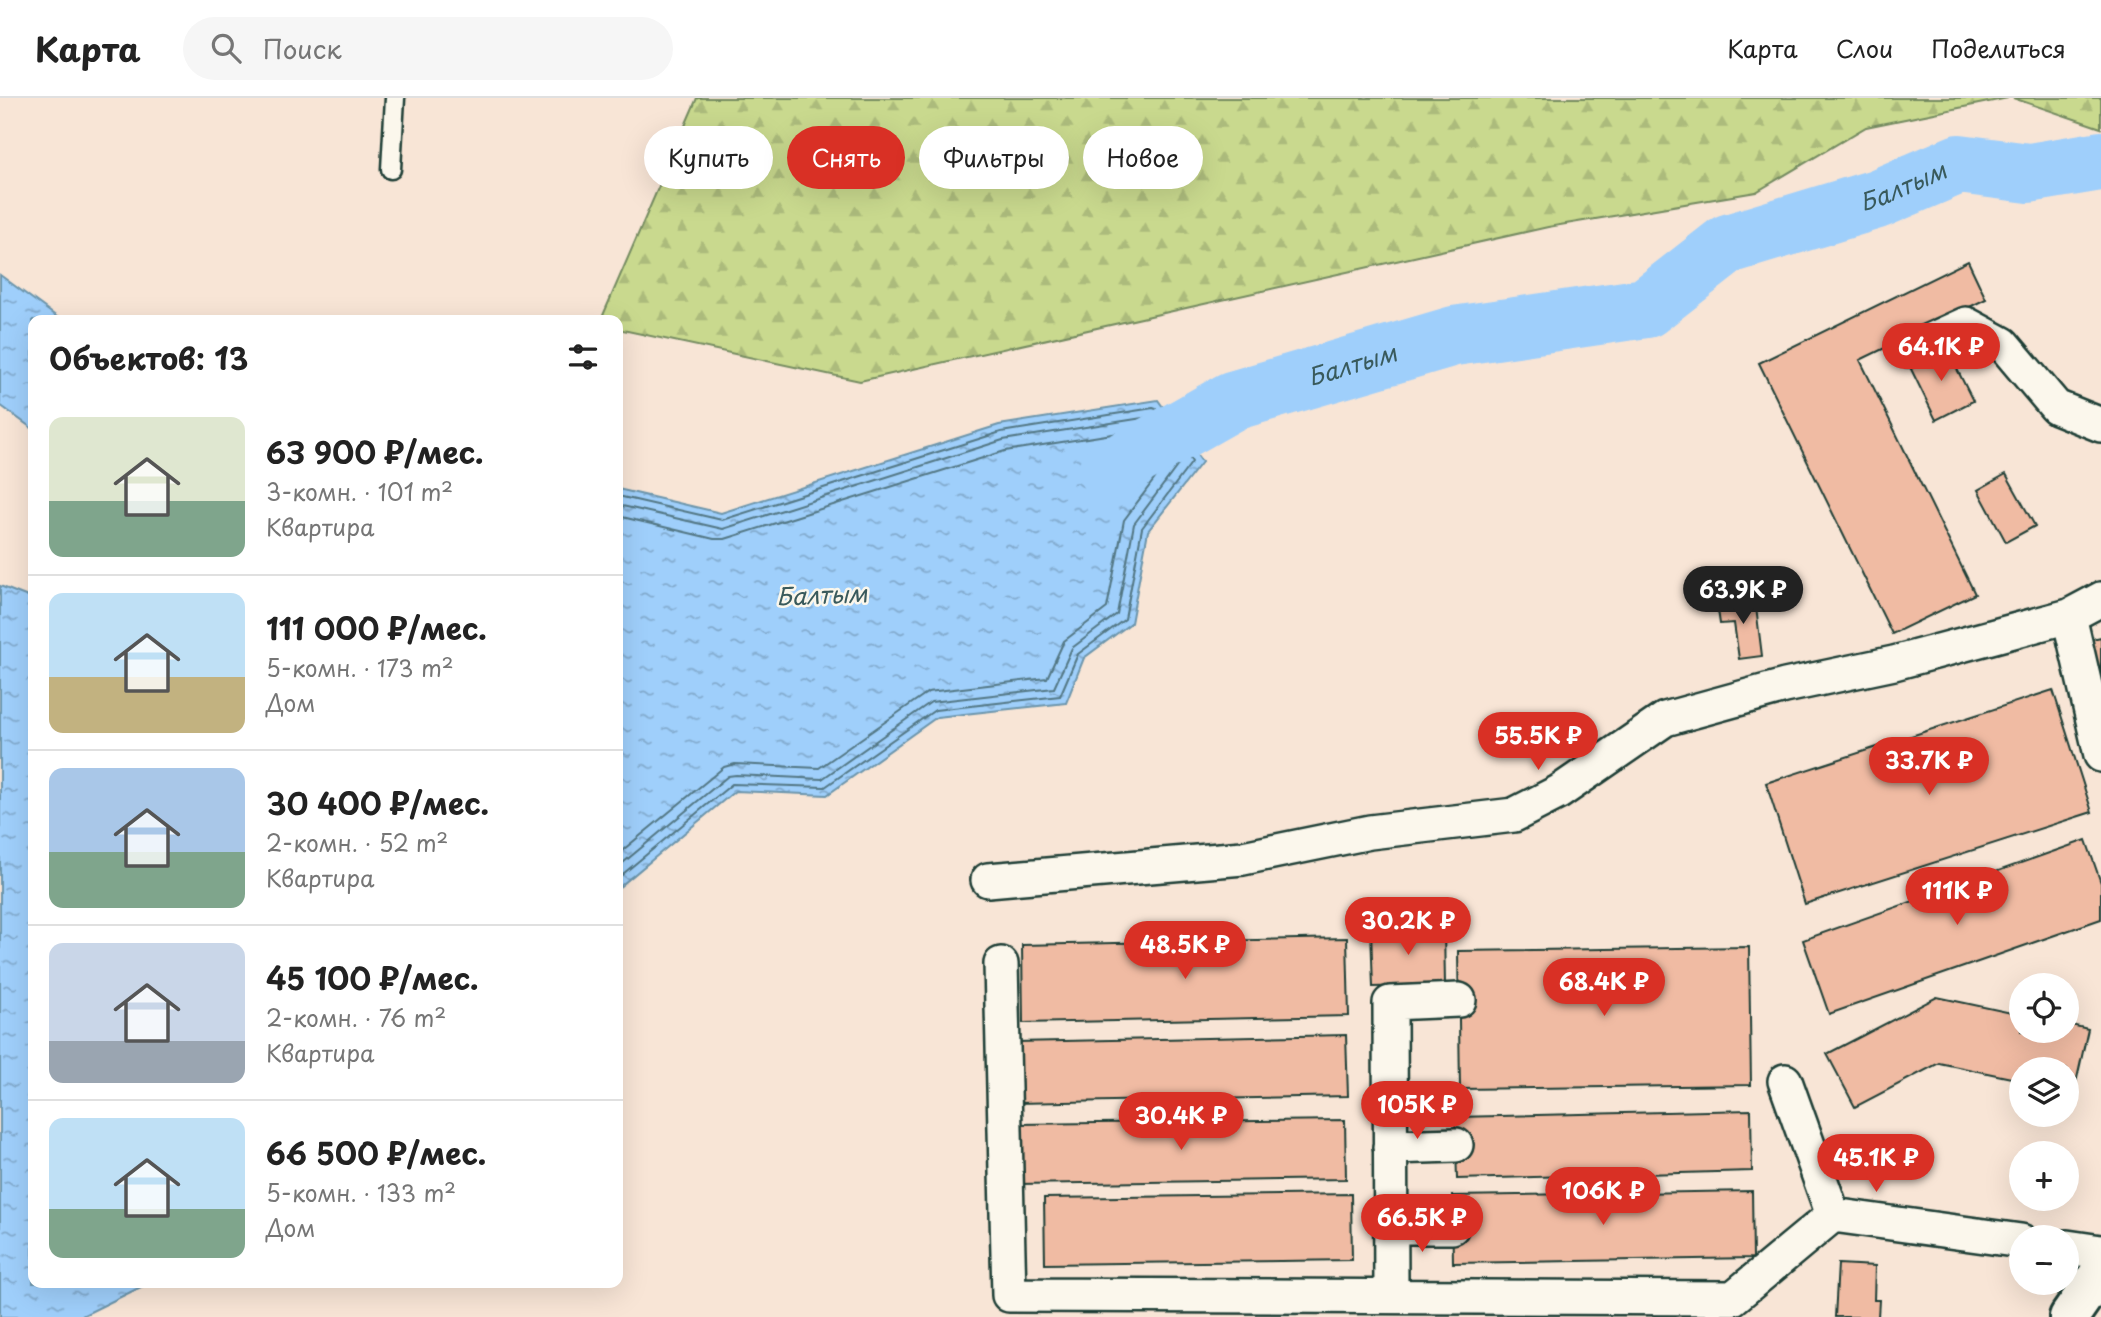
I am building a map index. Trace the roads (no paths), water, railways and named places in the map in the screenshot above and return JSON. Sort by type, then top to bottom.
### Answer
[{"type":"main road","points":[[2069,1317],[2101,1271]]},
{"type":"street","points":[[1909,351],[1966,324],[2003,344],[2056,407],[2101,425]]},
{"type":"street","points":[[988,880],[1243,858],[1370,832],[1514,815],[1559,792],[1665,719],[1785,686],[1894,663],[2068,616],[2101,599]]},
{"type":"street","points":[[2068,616],[2101,755]]},
{"type":"street","points":[[1001,964],[1009,1295],[1733,1298],[1833,1215],[2009,1239]]},
{"type":"street","points":[[1391,1296],[1390,1003],[1459,1000]]},
{"type":"street","points":[[1785,1081],[1833,1215]]},
{"type":"street","points":[[1390,1147],[1456,1145]]},
{"type":"street","points":[[1391,1227],[1452,1227]]},
{"type":"street","points":[[2079,1249],[2101,1252]]},
{"type":"lane","points":[[391,169],[395,98]]},
{"type":"water","points":[[0,275],[54,315],[28,315],[28,425],[0,405]]},
{"type":"water","points":[[1158,400],[1202,462],[1148,531],[1131,623],[1084,658],[1066,703],[937,717],[827,795],[735,791],[623,884],[623,490],[721,513],[999,425]]},
{"type":"water","points":[[0,586],[28,597],[28,1288],[139,1288],[80,1317],[0,1317]]},
{"type":"waterway","name":"Балтым","points":[[1108,471],[1232,401],[1454,336],[1646,308],[1728,244],[1877,199],[1959,164],[2029,173],[2101,161]]}]
